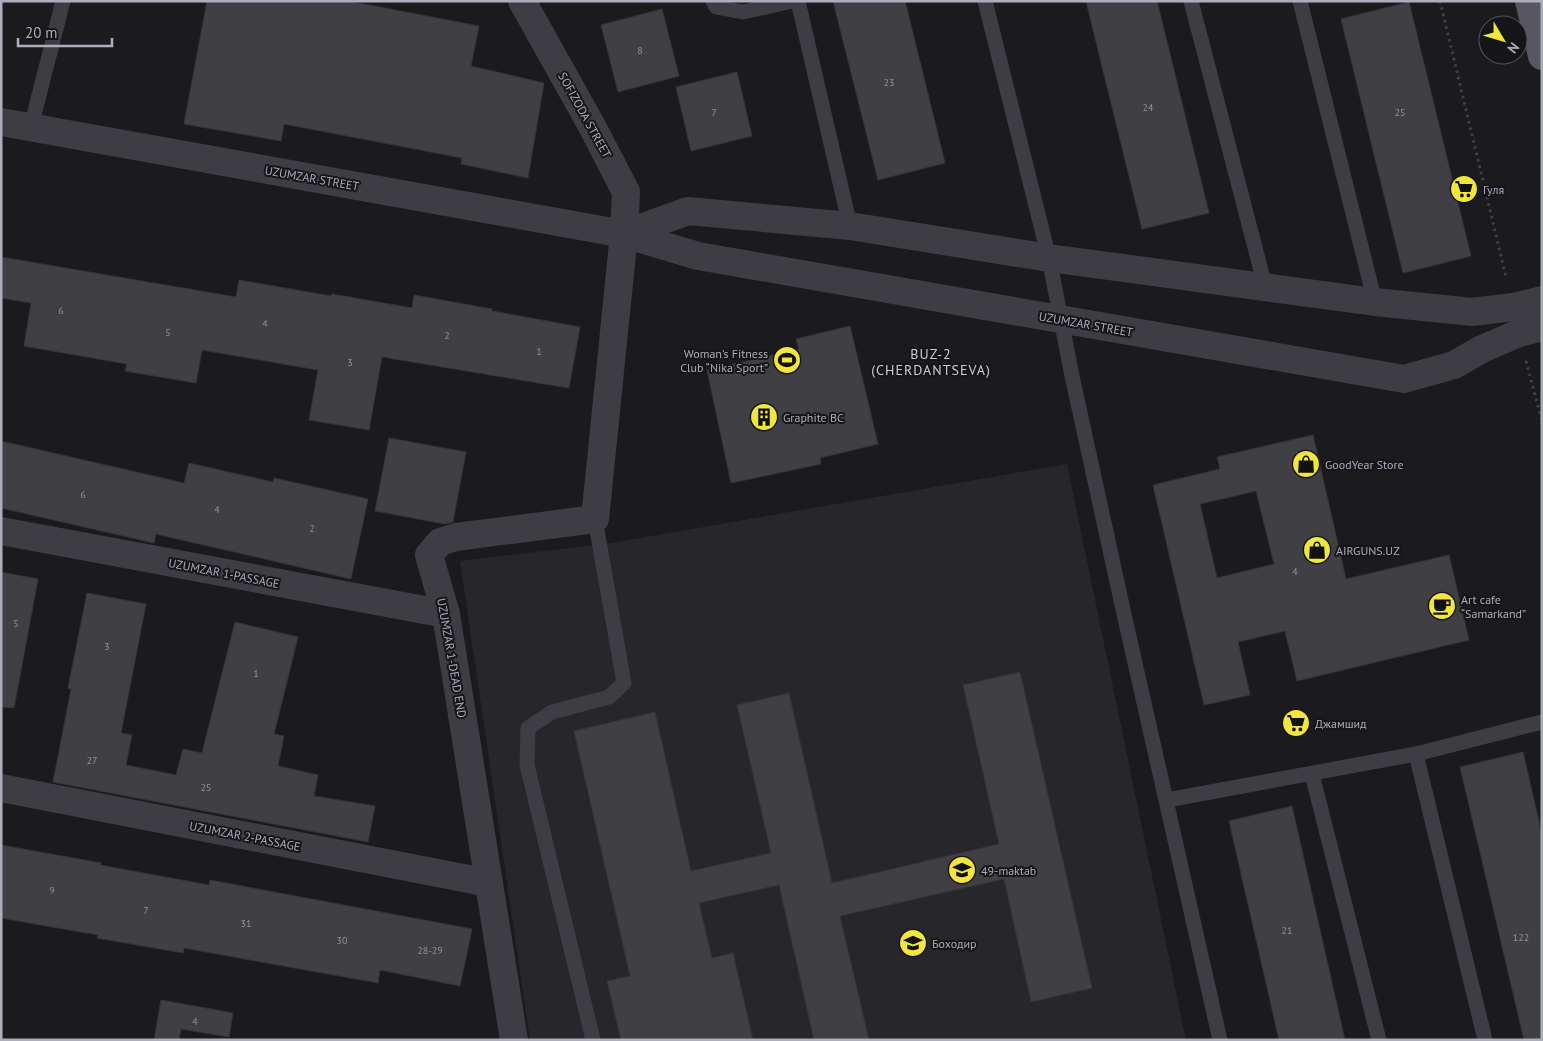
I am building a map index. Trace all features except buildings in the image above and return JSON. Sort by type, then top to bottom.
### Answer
[{"type":"main road","points":[[1529,1],[1542,56]]},
{"type":"street","name":"SOFIZODA STREET","points":[[522,1],[593,128],[626,192],[624,234]]},
{"type":"street","name":"UZUMZАR STREET","points":[[1,122],[624,234],[698,256],[1404,379],[1454,365],[1482,349],[1525,322],[1542,300]]},
{"type":"street","name":"UZUMZАR STREET","points":[[624,234],[688,211],[850,226],[1049,258],[1375,302],[1472,312],[1525,322]]},
{"type":"street","points":[[595,519],[624,234]]},
{"type":"street","name":"UZUMZАR 1-DEAD END","points":[[514,1040],[446,614],[429,555],[440,542],[456,537],[595,519]]},
{"type":"street","name":"UZUMZАR 1-PASSAGE","points":[[1,531],[446,614]]},
{"type":"street","name":"UZUMZАR 2-PASSAGE","points":[[1,788],[489,883]]},
{"type":"lane","points":[[31,128],[63,1]]},
{"type":"lane","points":[[713,1],[716,7],[743,12],[792,1]]},
{"type":"lane","points":[[798,1],[850,226]]},
{"type":"lane","points":[[985,1],[1049,258],[1072,376],[1220,1040]]},
{"type":"lane","points":[[1191,1],[1265,286]]},
{"type":"lane","points":[[1300,1],[1375,302]]},
{"type":"lane","points":[[593,1040],[527,765],[528,728],[552,712],[609,697],[624,683],[595,519]]},
{"type":"lane","points":[[1167,800],[1416,754],[1542,722]]},
{"type":"lane","points":[[1416,754],[1485,1040]]},
{"type":"lane","points":[[1312,774],[1379,1040]]},
{"type":"path","points":[[1440,1],[1525,322],[1542,421]]},
{"type":"shaded area","name":"49-maktab","points":[[1067,464],[1186,1040],[530,1040],[460,561],[611,543]]},
{"type":"place","name":"Гуля","points":[[1464,189]]},
{"type":"place","name":"Woman’s Fitness Club “Nika Sport”","points":[[787,360]]},
{"type":"place","name":"Graphite BC","points":[[764,417]]},
{"type":"place","name":"GoodYear Store","points":[[1306,464]]},
{"type":"place","name":"AIRGUNS.UZ","points":[[1317,550]]},
{"type":"place","name":"Art cafe “Samarkand”","points":[[1442,606]]},
{"type":"place","name":"Джамшид","points":[[1296,723]]},
{"type":"place","name":"49-maktab","points":[[962,870]]},
{"type":"place","name":"Боходир","points":[[913,943]]},
{"type":"district","name":"BUZ-2 (CHERDANTSEVA)","points":[[931,362]]}]
